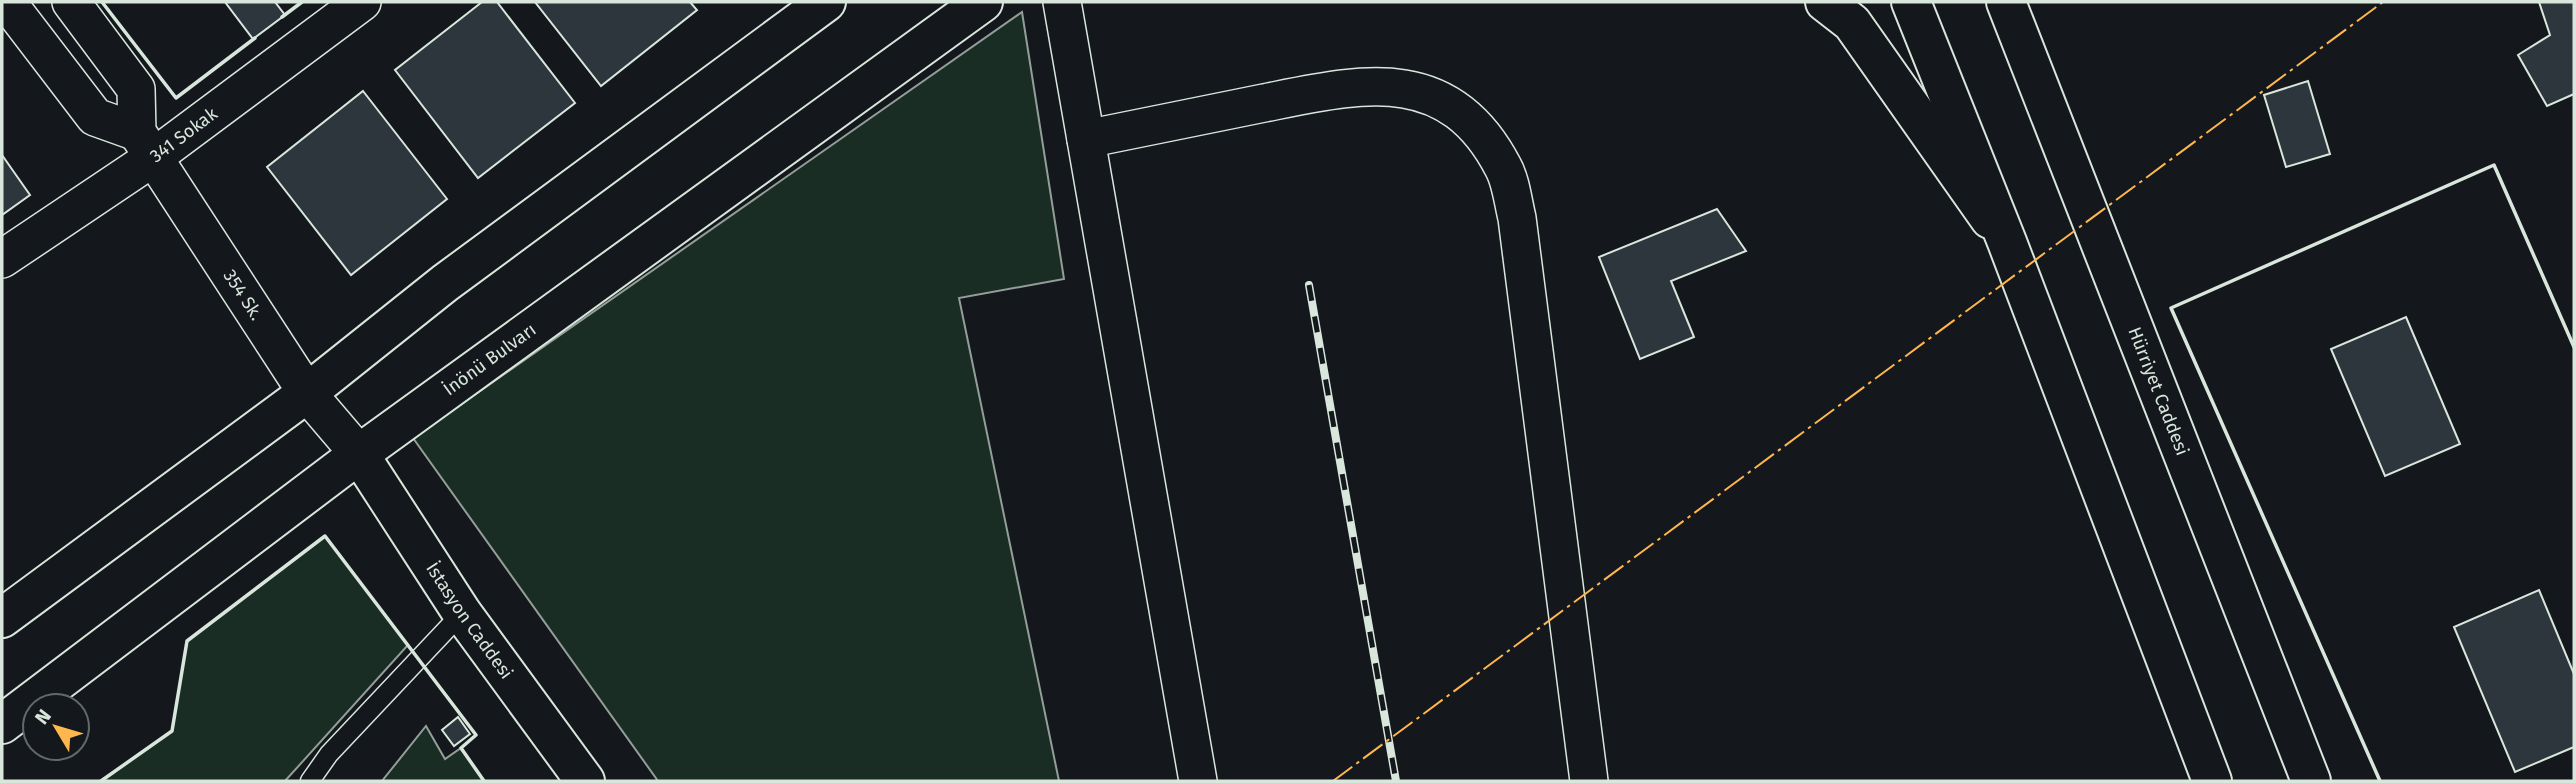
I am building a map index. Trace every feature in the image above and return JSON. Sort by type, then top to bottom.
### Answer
[{"type":"main road","points":[[2,618],[307,393],[445,283],[826,2]]},
{"type":"main road","name":"İnönü Bulvarı","points":[[2,724],[359,454],[983,2]]},
{"type":"main road","points":[[1825,2],[1852,23],[2007,242]]},
{"type":"main road","points":[[1911,2],[2007,242],[2211,781]]},
{"type":"main road","name":"Hürriyet Caddesi","points":[[2006,2],[2311,781]]},
{"type":"main road","name":"İstasyon Caddesi","points":[[359,454],[462,613],[585,781]]},
{"type":"street","points":[[7,2],[94,117],[146,145]]},
{"type":"street","points":[[71,2],[135,89],[146,145]]},
{"type":"street","name":"341 Sokak","points":[[2,259],[146,145],[362,2]]},
{"type":"street","points":[[1062,2],[1198,781]]},
{"type":"street","points":[[1086,139],[1349,86],[1407,87],[1446,102],[1479,131],[1504,168],[1517,218],[1589,781]]},
{"type":"street","name":"354 Sk.","points":[[146,145],[307,393],[359,454]]},
{"type":"lane","points":[[310,781],[329,754],[462,613]]},
{"type":"green space","points":[[1022,12],[1064,279],[959,298],[1059,781],[658,781],[413,438]]},
{"type":"green space","points":[[325,536],[408,645],[285,781],[101,781],[172,731],[187,641]]},
{"type":"green space","points":[[426,726],[445,759],[461,748],[484,781],[382,781]]},
{"type":"building","points":[[225,2],[275,2],[285,15],[253,39]]},
{"type":"building","points":[[482,2],[497,2],[575,103],[478,178],[395,70]]},
{"type":"building","points":[[535,2],[690,2],[697,10],[601,86]]},
{"type":"building","points":[[2539,2],[2574,2],[2574,94],[2547,106],[2518,55],[2550,35]]},
{"type":"building","points":[[2308,81],[2330,154],[2286,167],[2264,95]]},
{"type":"building","points":[[363,91],[447,199],[351,275],[267,167]]},
{"type":"building","points":[[2,155],[30,195],[2,215]]},
{"type":"building","points":[[1717,209],[1746,251],[1671,281],[1694,337],[1640,359],[1599,257]]},
{"type":"building","points":[[2406,317],[2460,444],[2385,476],[2331,349]]},
{"type":"building","points":[[2539,590],[2574,674],[2574,747],[2515,772],[2454,627]]},
{"type":"building","points":[[458,717],[470,734],[454,746],[442,730]]},
{"type":"railway","points":[[1309,285],[1396,781]]},
{"type":"wall","points":[[102,2],[176,98],[255,38]]},
{"type":"wall","points":[[282,17],[302,2]]},
{"type":"wall","points":[[2380,781],[2171,308],[2494,165],[2574,347]]},
{"type":"wall","points":[[101,781],[172,731],[187,641],[325,536],[476,735],[461,748],[484,781]]},
{"type":"power","points":[[1333,781],[2383,2]]}]
